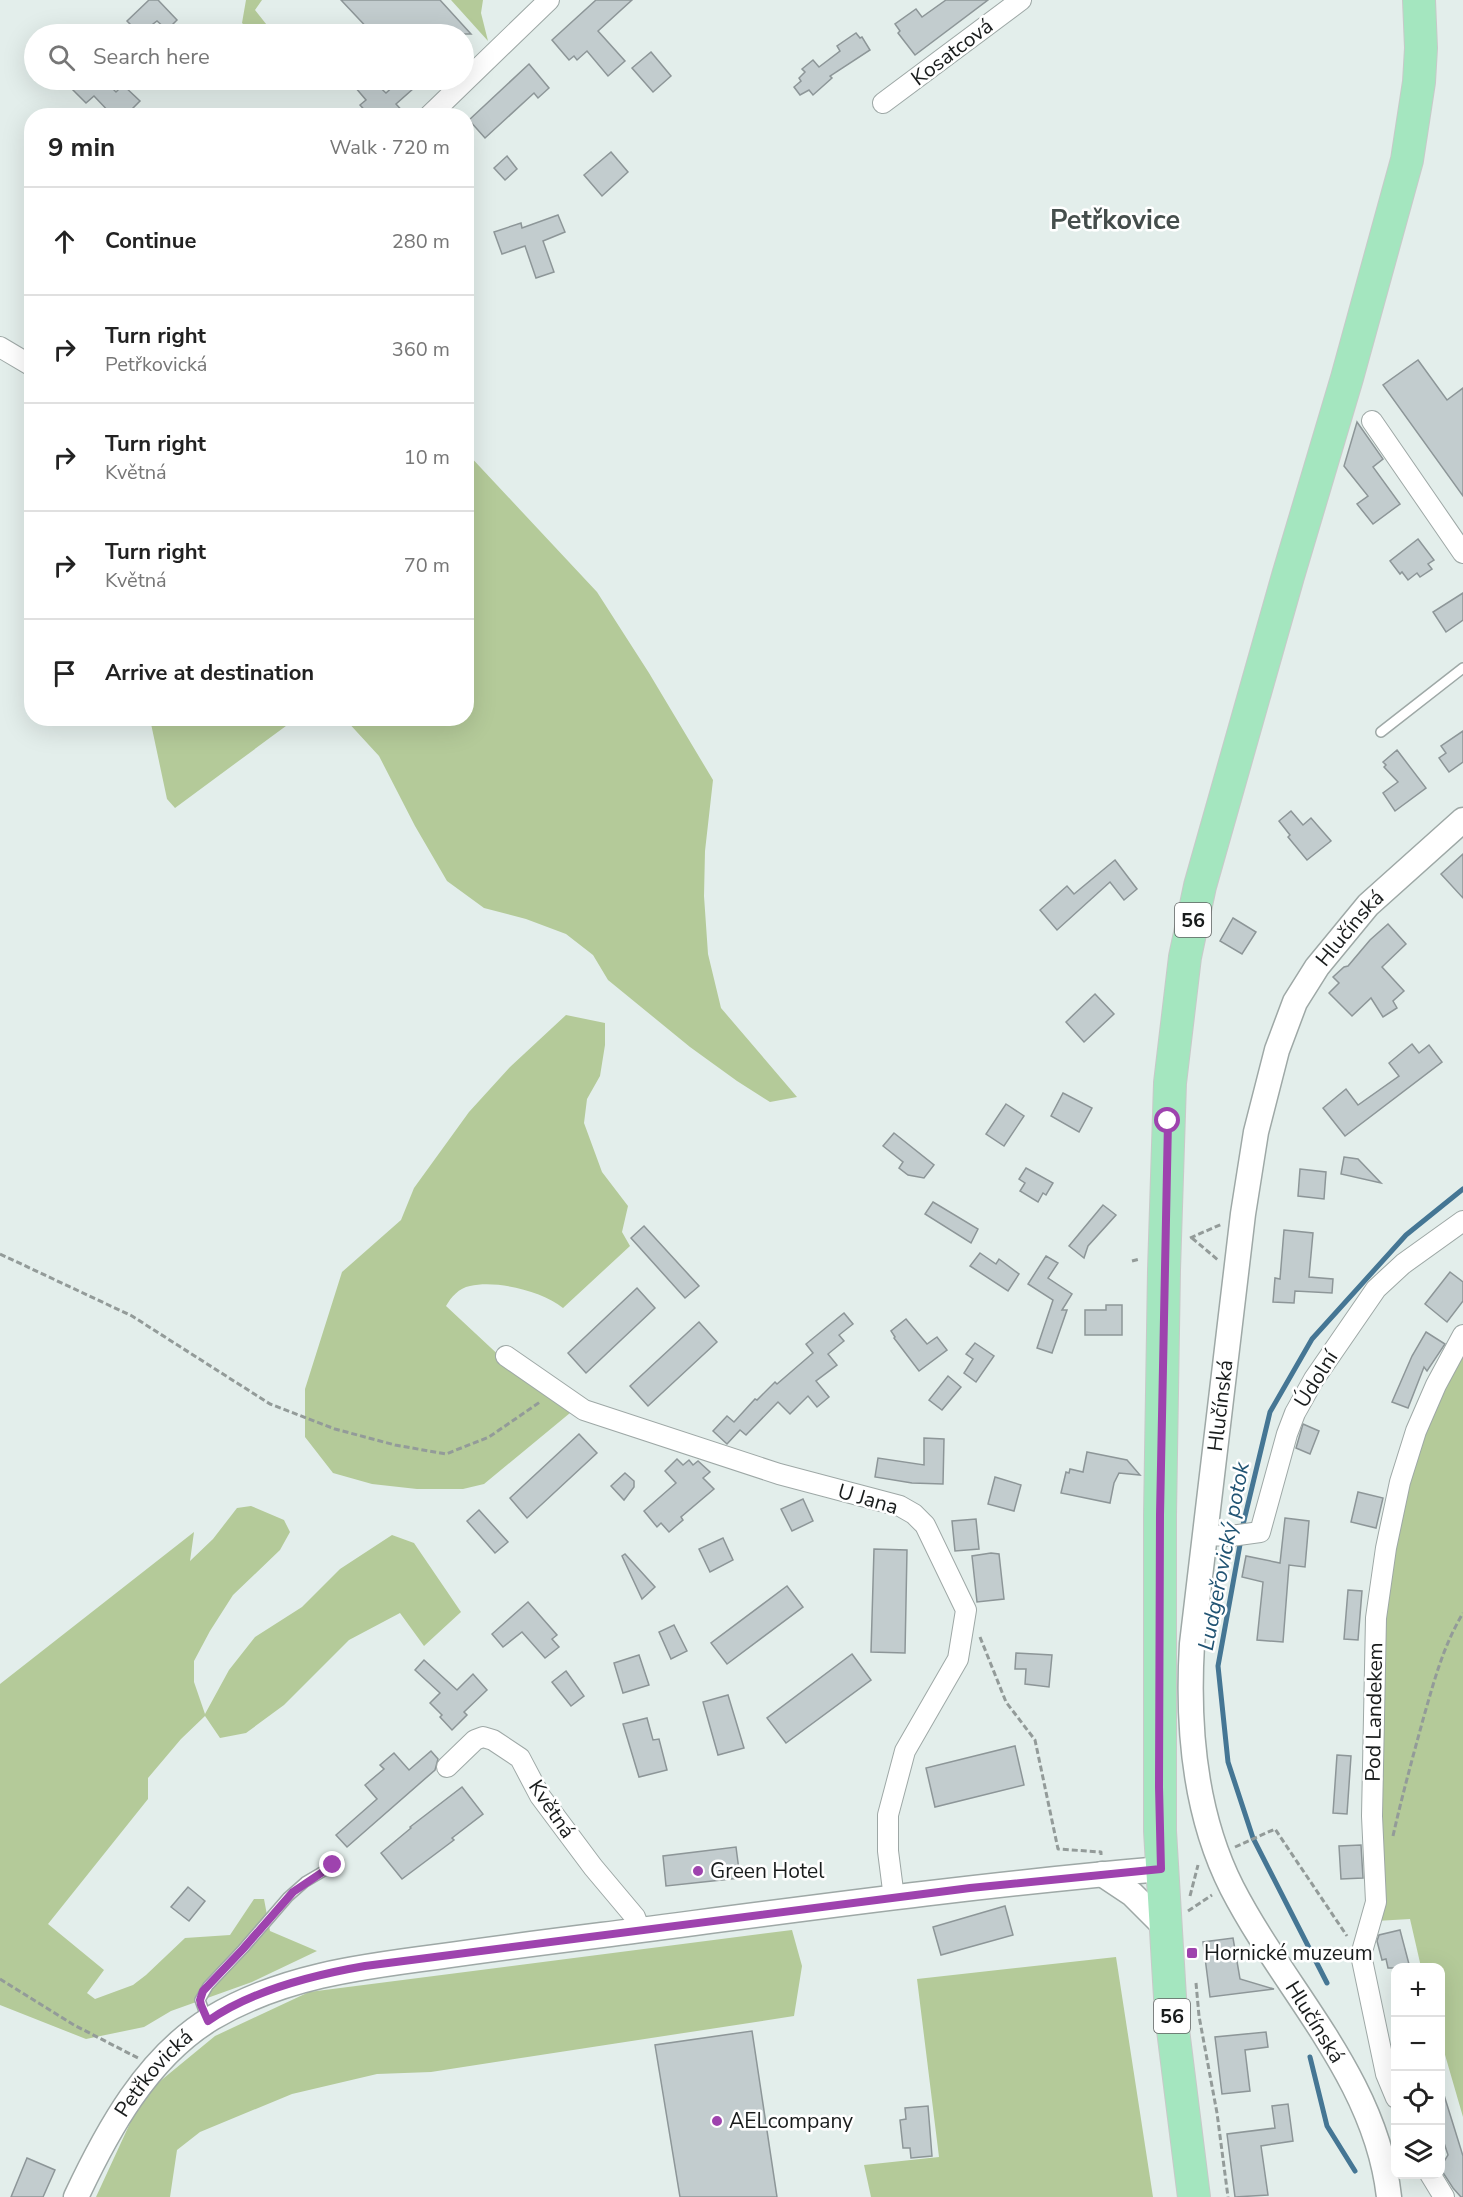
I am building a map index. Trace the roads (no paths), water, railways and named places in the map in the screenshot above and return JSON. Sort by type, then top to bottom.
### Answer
[{"type":"main road","name":"56","points":[[1194,2197],[1171,2014],[1161,1869],[1159,1787],[1160,1515],[1170,1083],[1185,957],[1203,874],[1350,368],[1407,160],[1419,82],[1421,48],[1419,0]]},
{"type":"street","points":[[474,72],[549,0]]},
{"type":"street","name":"Kosatcová","points":[[883,103],[1021,0]]},
{"type":"street","points":[[437,108],[456,90]]},
{"type":"street","points":[[0,347],[24,361]]},
{"type":"street","points":[[1372,421],[1461,544]]},
{"type":"street","name":"Hlučínská","points":[[1389,2197],[1380,2145],[1356,2089],[1327,2038],[1270,1953],[1231,1886],[1218,1856],[1204,1810],[1196,1768],[1190,1699],[1192,1644],[1243,1214],[1256,1132],[1277,1050],[1295,1002],[1317,967],[1368,905],[1463,820]]},
{"type":"street","name":"Údolní","points":[[1205,1535],[1260,1532],[1295,1413],[1348,1328],[1376,1289],[1391,1274],[1463,1221]]},
{"type":"street","name":"Pod Landekem","points":[[1391,2087],[1386,2074],[1361,1955],[1376,1902],[1372,1816],[1376,1618],[1386,1548],[1400,1482],[1416,1431],[1436,1385],[1463,1335]]},
{"type":"street","name":"U Jana","points":[[506,1356],[584,1410],[779,1474],[900,1506],[914,1514],[925,1525],[966,1610],[958,1659],[905,1751],[888,1815],[888,1851],[894,1898]]},
{"type":"street","name":"Květná","points":[[447,1767],[475,1740],[483,1737],[493,1740],[520,1758],[540,1796],[593,1867],[635,1917],[640,1930]]},
{"type":"street","name":"Petřkovická","points":[[76,2197],[111,2130],[156,2067],[178,2044],[208,2021],[235,2006],[279,1987],[340,1971],[640,1930],[1002,1884],[1161,1869]]},
{"type":"street","points":[[1102,1874],[1132,1894],[1165,1927]]},
{"type":"street","points":[[1433,2179],[1444,2197]]},
{"type":"lane","points":[[1381,732],[1463,668]]},
{"type":"lane","points":[[208,2021],[200,2000],[208,1986],[293,1892],[339,1862]]},
{"type":"waterway","name":"Ludgeřovický potok","points":[[1242,1529],[1270,1412],[1312,1339],[1406,1235],[1463,1189]]},
{"type":"waterway","name":"Ludgeřovický potok","points":[[1241,1539],[1218,1666],[1228,1762],[1253,1838],[1327,1983]]},
{"type":"waterway","name":"Ludgeřovický potok","points":[[1310,2057],[1327,2126],[1355,2171]]},
{"type":"place","name":"Green Hotel","points":[[698,1871]]},
{"type":"place","name":"Hornické muzeum","points":[[1192,1953]]},
{"type":"place","name":"AELcompany","points":[[717,2121]]},
{"type":"district","name":"Petřkovice","points":[[1115,220]]}]
